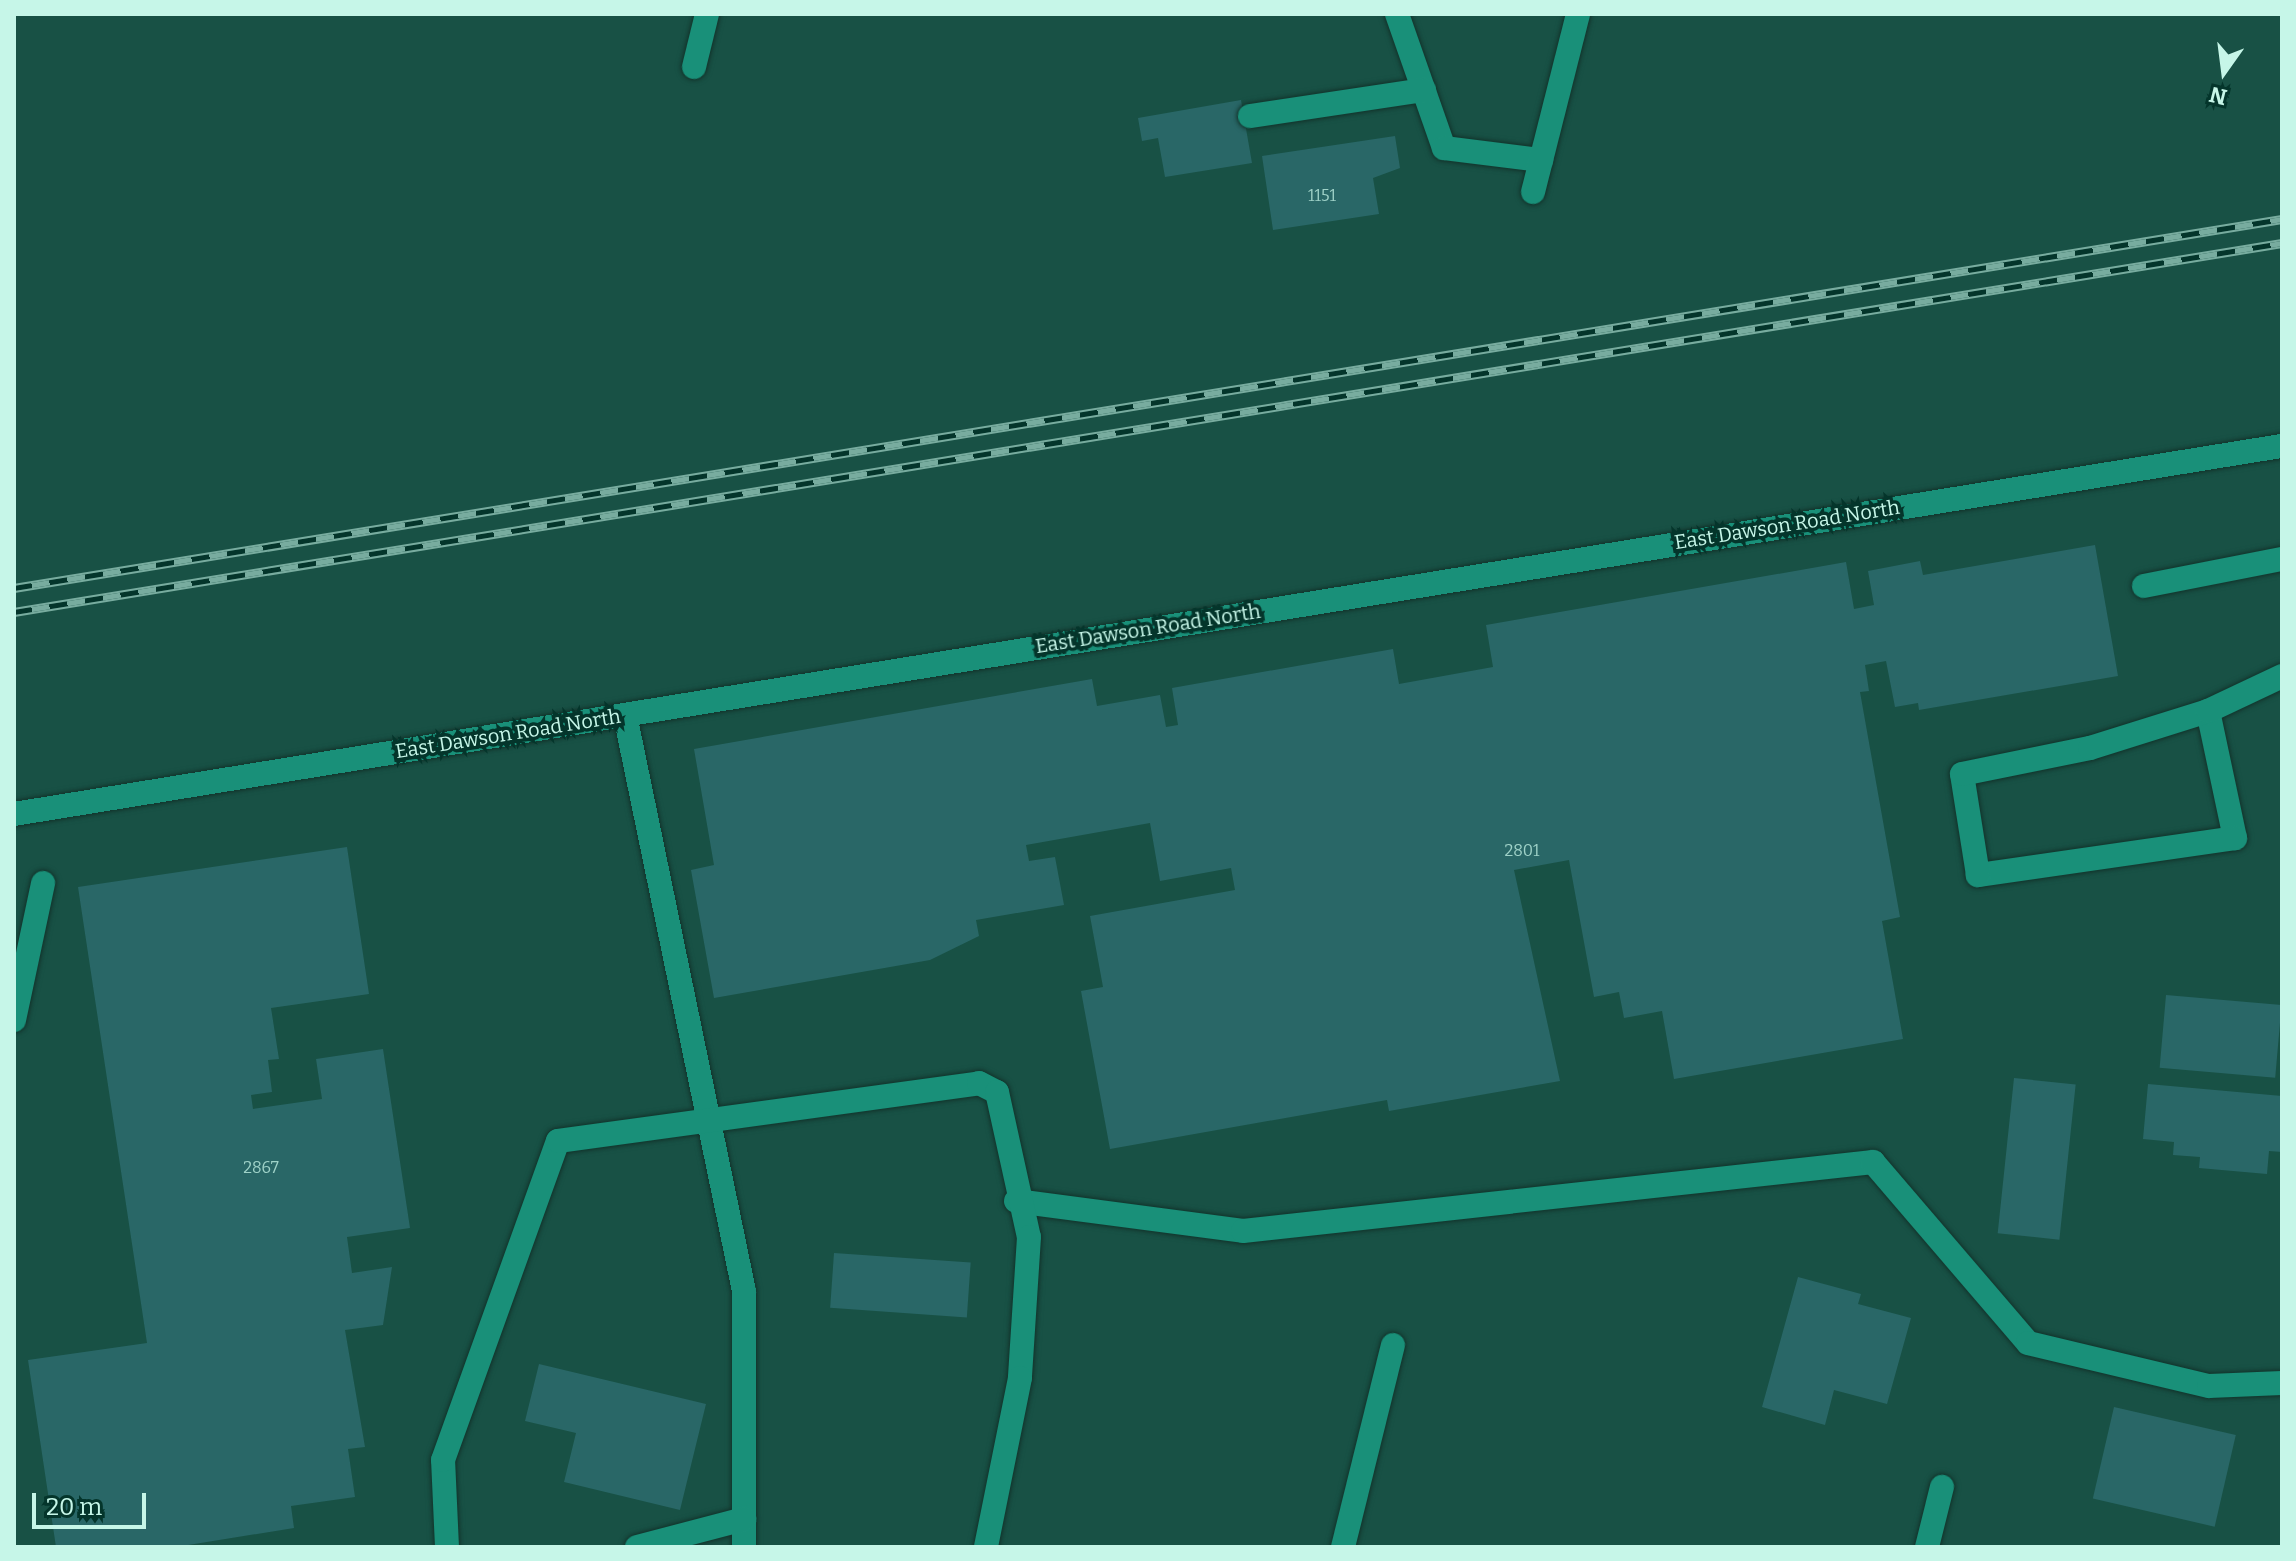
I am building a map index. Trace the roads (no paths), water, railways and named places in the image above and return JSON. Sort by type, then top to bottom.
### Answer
[{"type":"street","points":[[694,67],[707,14]]},
{"type":"street","points":[[1397,14],[1444,148],[1541,160]]},
{"type":"street","points":[[1533,192],[1578,14]]},
{"type":"street","points":[[1250,116],[1424,90]]},
{"type":"street","name":"East Dawson Road North","points":[[14,814],[2282,446]]},
{"type":"street","points":[[2144,586],[2282,559]]},
{"type":"street","points":[[2208,711],[2235,838],[1978,875],[1962,774],[2090,748],[2208,711],[2282,676]]},
{"type":"street","points":[[625,715],[641,763],[744,1291],[744,1547]]},
{"type":"street","points":[[14,1020],[43,883]]},
{"type":"street","points":[[447,1547],[443,1460],[558,1141],[709,1123],[979,1083],[997,1092],[1016,1201],[1029,1237],[1020,1378],[986,1547]]},
{"type":"street","points":[[1016,1201],[1243,1231],[1873,1162],[2028,1343],[2209,1386],[2282,1383]]},
{"type":"street","points":[[1343,1547],[1393,1345]]},
{"type":"street","points":[[1927,1547],[1942,1487]]},
{"type":"street","points":[[637,1547],[744,1519]]},
{"type":"railway","points":[[14,588],[2282,219]]},
{"type":"railway","points":[[14,612],[2282,243]]}]
